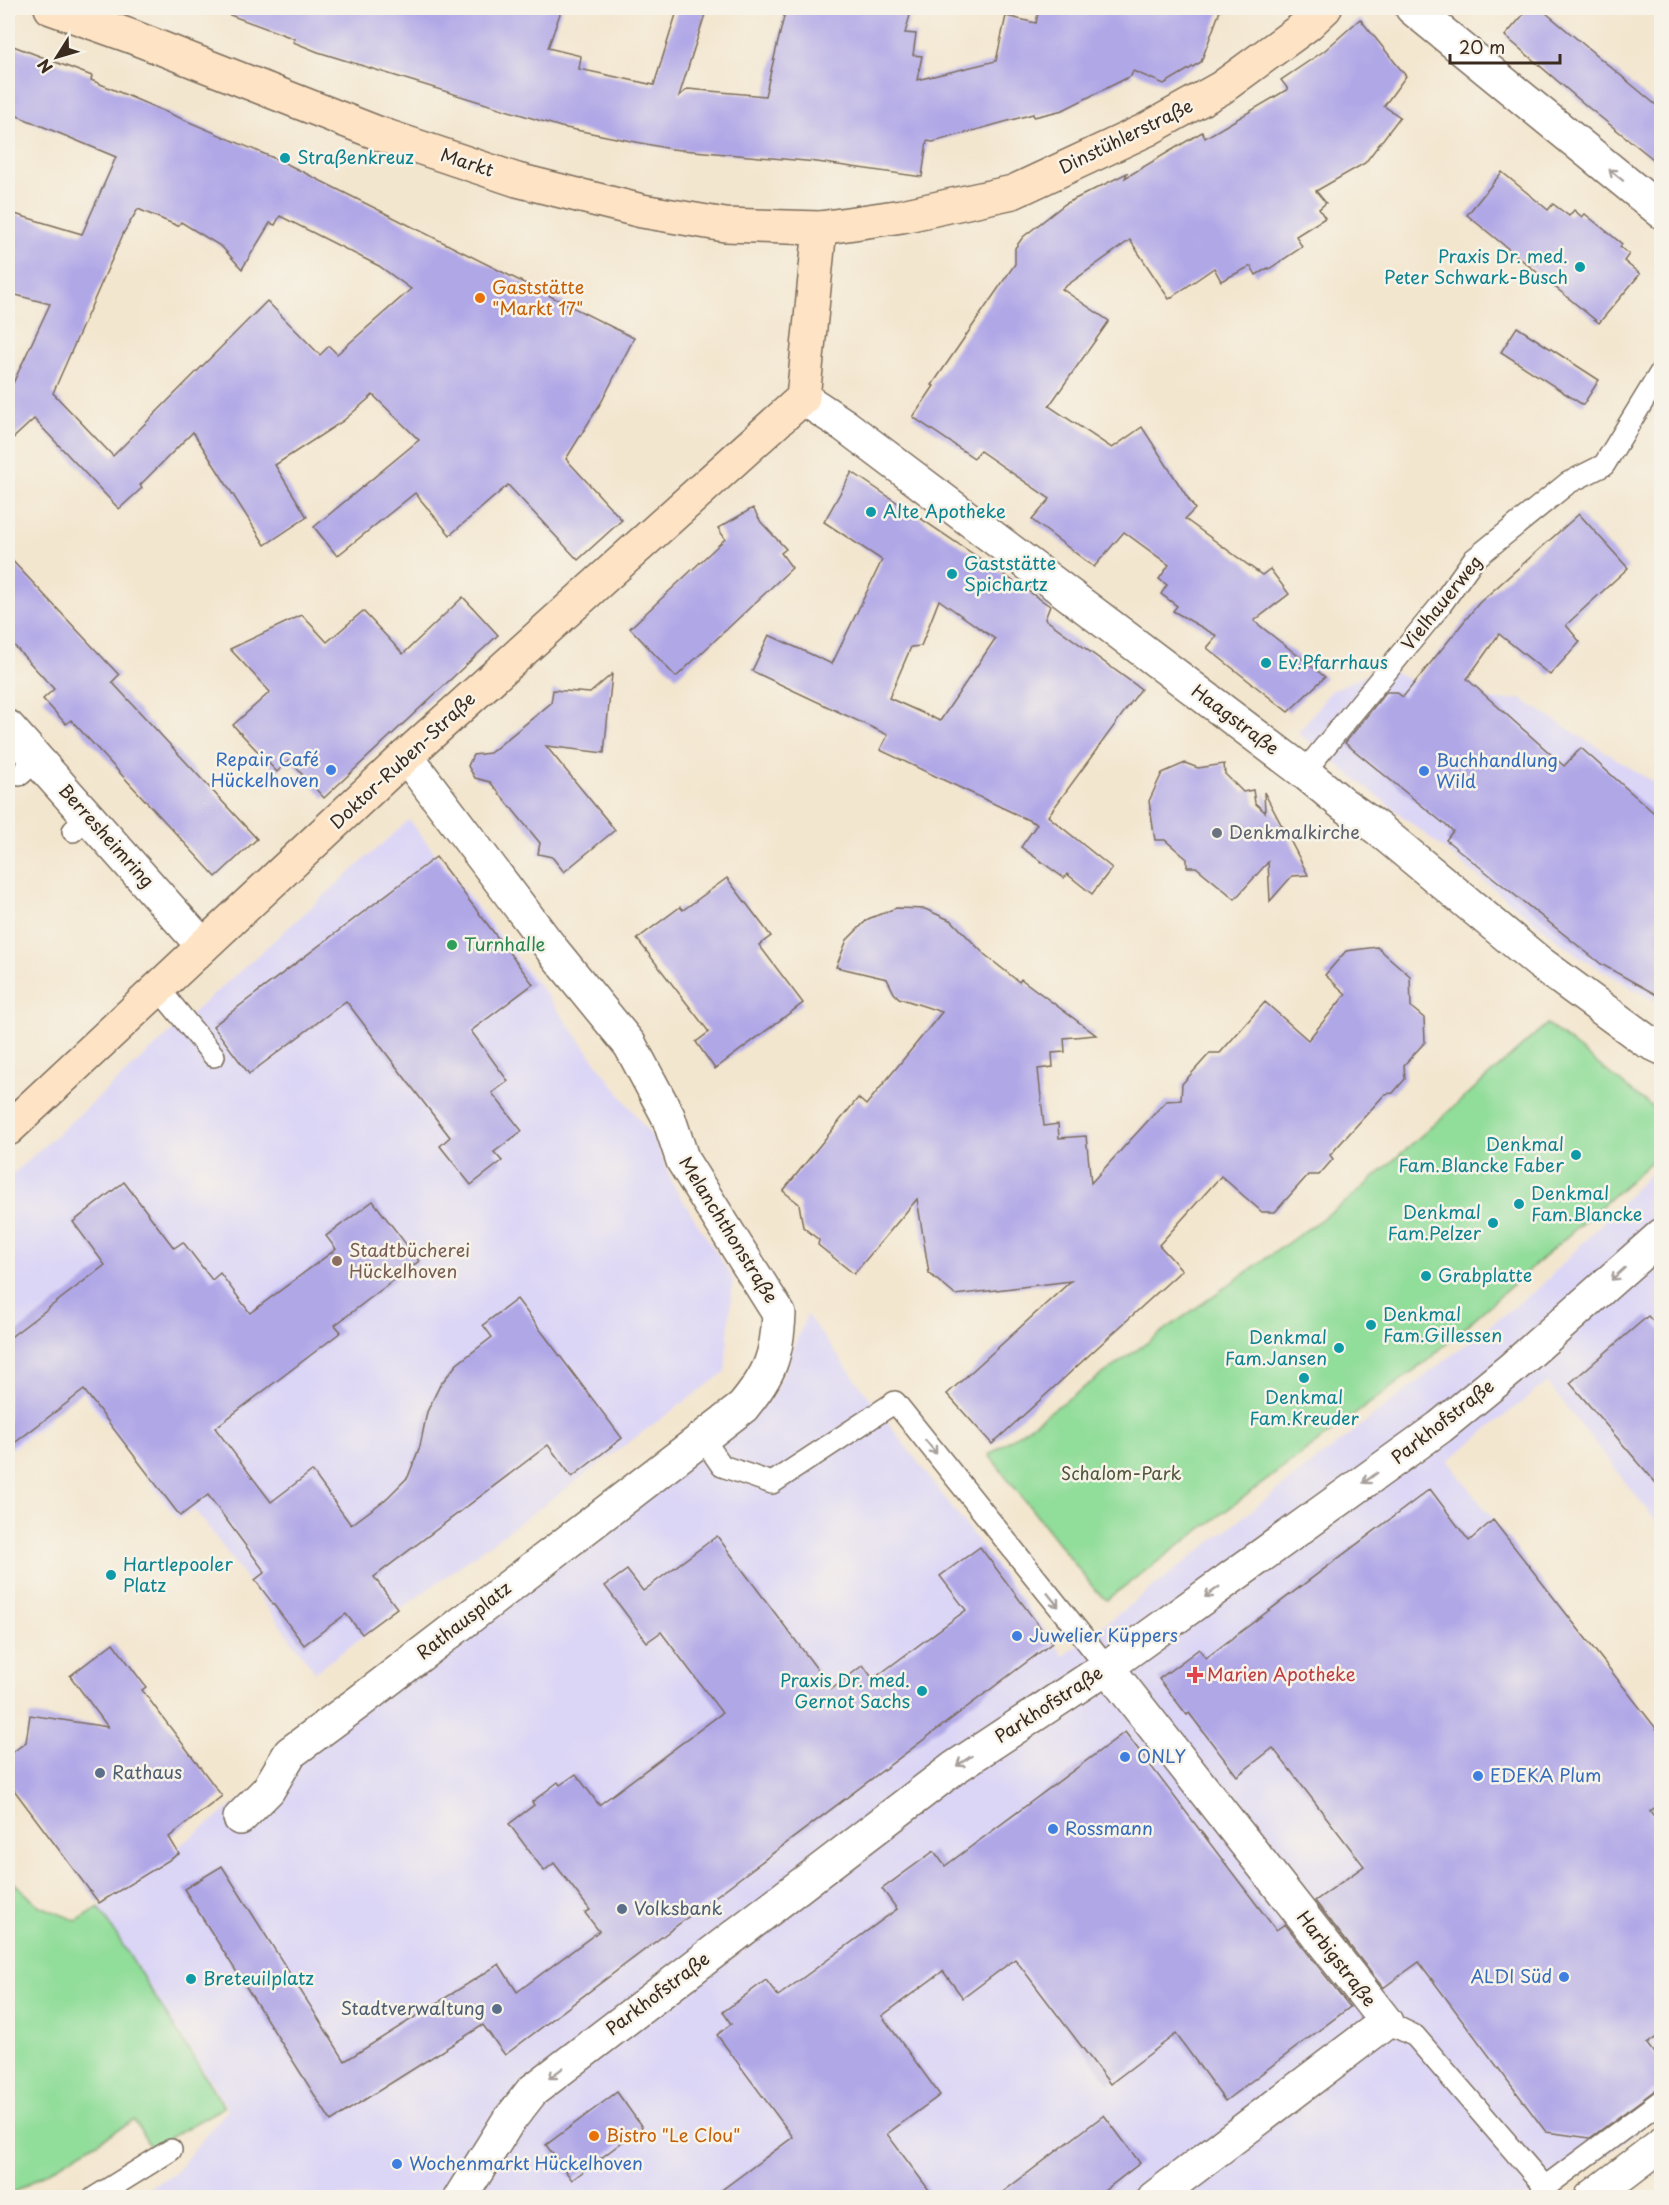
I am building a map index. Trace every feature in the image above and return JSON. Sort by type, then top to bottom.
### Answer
[{"type":"main road","name":"Markt","points":[[51,8],[130,36],[380,134],[517,180],[642,211],[724,225],[820,228],[902,216]]},
{"type":"main road","name":"Dinstühlerstraße","points":[[902,216],[1012,192],[1146,129],[1221,88],[1306,25],[1325,8]]},
{"type":"main road","points":[[803,398],[820,228]]},
{"type":"main road","name":"Doktor-Ruben-Straße","points":[[8,1129],[406,756],[803,398]]},
{"type":"street","points":[[1412,8],[1662,212]]},
{"type":"street","name":"Haagstraße","points":[[803,398],[844,425],[1304,772],[1377,828],[1540,963],[1645,1040],[1662,1048]]},
{"type":"street","name":"Berresheimring","points":[[8,727],[29,767],[80,824],[134,883],[204,946]]},
{"type":"street","name":"Melanchthonstraße","points":[[406,756],[554,952],[630,1045],[668,1116],[683,1161],[779,1314],[778,1339],[771,1365],[757,1390],[742,1407],[702,1437]]},
{"type":"street","name":"Parkhofstraße","points":[[460,2198],[507,2123],[532,2091],[954,1768],[1107,1667],[1440,1427],[1511,1369],[1662,1235]]},
{"type":"street","name":"Rathausplatz","points":[[240,1818],[268,1790],[290,1753],[702,1437]]},
{"type":"street","name":"Harbigstraße","points":[[1107,1667],[1386,2022],[1154,2198]]},
{"type":"street","points":[[1591,2198],[1662,2144]]},
{"type":"lane","name":"Vielhauerweg","points":[[1304,772],[1440,606],[1473,560],[1568,483],[1604,465],[1662,370]]},
{"type":"lane","points":[[158,988],[214,1056]]},
{"type":"lane","points":[[702,1437],[722,1466],[772,1483],[895,1402],[1107,1667]]},
{"type":"lane","points":[[1386,2022],[1415,2036],[1545,2187],[1662,2100]]},
{"type":"lane","points":[[94,2198],[171,2150]]},
{"type":"shaded area","points":[[1383,666],[1456,703],[1521,699],[1661,787],[1661,1005],[1577,955],[1298,733],[1331,691]]},
{"type":"shaded area","points":[[409,820],[547,996],[655,1141],[673,1185],[733,1279],[725,1372],[315,1672],[203,1520],[194,1510],[178,1519],[71,1377],[38,1401],[50,1420],[8,1452],[8,1178]]},
{"type":"shaded area","points":[[1661,1162],[1661,1528],[1547,1382],[1448,1461],[1661,1736],[1661,2113],[1551,2197],[130,2197],[174,2174],[228,2109],[99,1907],[773,1396],[807,1315],[1064,1656],[1541,1286]]},
{"type":"green space","name":"Schalom-Park","points":[[1547,1024],[1661,1114],[1661,1153],[1428,1360],[1106,1600],[1095,1590],[989,1455],[1351,1198]]},
{"type":"green space","points":[[8,1877],[38,1905],[77,1921],[99,1907],[224,2107],[151,2148],[134,2120],[8,2196]]},
{"type":"building","points":[[219,8],[562,8],[548,48],[581,56],[579,69],[654,85],[678,8],[707,8],[679,96],[688,89],[765,96],[786,8],[912,8],[905,33],[916,34],[913,55],[922,56],[917,80],[996,61],[1006,16],[1036,23],[1039,8],[1221,8],[1201,62],[1164,84],[1133,71],[1131,76],[1063,110],[1034,117],[1033,114],[933,142],[927,141],[922,177],[817,162],[671,149],[561,127],[318,52],[293,42],[295,39],[219,11]]},
{"type":"building","points":[[1529,8],[1540,8],[1662,110],[1662,166],[1589,108],[1505,36]]},
{"type":"building","points":[[1360,19],[1406,76],[1384,106],[1400,117],[1365,163],[1316,191],[1326,203],[1319,209],[1325,218],[1296,236],[1302,247],[1256,275],[1251,266],[1221,281],[1214,268],[1169,299],[1130,240],[1062,289],[1109,321],[1049,406],[1112,448],[1142,427],[1195,509],[1185,519],[1262,575],[1270,569],[1289,594],[1254,621],[1325,677],[1288,712],[1207,648],[1217,636],[1173,611],[1177,606],[1161,594],[1167,585],[1159,579],[1169,565],[1124,532],[1094,567],[1032,520],[1050,499],[980,451],[974,458],[913,417],[934,386],[932,385],[1015,264],[1015,248],[1023,237],[1065,204],[1127,173],[1125,178],[1202,132],[1205,138],[1288,89],[1281,80],[1324,51]]},
{"type":"building","points":[[8,44],[92,76],[91,80],[283,162],[634,338],[602,401],[566,459],[622,520],[578,560],[508,485],[450,535],[415,493],[337,556],[314,527],[419,440],[373,395],[343,421],[275,465],[307,517],[265,545],[193,432],[140,485],[142,488],[119,509],[34,419],[8,443],[8,394],[50,304],[8,293],[8,212],[82,234],[116,157],[8,112]],"holes":[[[138,209],[178,226],[181,222],[222,247],[242,269],[270,223],[275,225],[280,216],[379,266],[411,289],[337,354],[329,346],[320,355],[267,301],[113,456],[53,393],[124,232]]]},
{"type":"building","name":"Praxis Dr. med. Peter Schwark-Busch","points":[[1502,172],[1548,210],[1553,204],[1569,216],[1574,210],[1582,217],[1585,214],[1622,244],[1620,247],[1629,254],[1624,261],[1640,274],[1599,323],[1467,215]]},
{"type":"building","points":[[1517,327],[1599,380],[1583,405],[1501,352]]},
{"type":"building","points":[[852,472],[1050,606],[1045,619],[1141,689],[1048,816],[1112,868],[1092,894],[1067,874],[1064,878],[1021,847],[1037,824],[880,750],[888,735],[752,671],[769,635],[832,664],[882,560],[824,522]],"holes":[[[939,600],[995,639],[940,721],[889,698],[911,647],[921,646]]]},
{"type":"building","points":[[753,508],[761,522],[786,549],[781,553],[792,568],[676,677],[630,628],[725,539],[718,528]]},
{"type":"building","points":[[1579,514],[1628,568],[1566,625],[1580,642],[1550,675],[1499,634],[1467,679],[1564,766],[1581,748],[1662,820],[1662,998],[1601,964],[1446,840],[1453,831],[1345,743],[1386,692],[1396,692],[1403,697],[1479,603]]},
{"type":"building","points":[[8,556],[119,675],[112,682],[257,839],[216,877],[71,720],[66,724],[43,699],[54,689],[8,639]]},
{"type":"building","points":[[463,597],[498,635],[324,798],[289,760],[277,772],[233,725],[270,692],[230,649],[302,615],[327,642],[363,611],[403,654]]},
{"type":"building","points":[[612,674],[604,753],[546,746],[615,830],[564,872],[552,857],[538,854],[540,843],[490,782],[475,778],[468,766],[473,755],[490,753],[551,703],[553,690],[590,693]]},
{"type":"building","name":"Denkmalkirche","points":[[1185,763],[1198,768],[1224,764],[1225,774],[1243,792],[1253,790],[1255,803],[1265,812],[1264,792],[1282,826],[1291,835],[1289,838],[1308,875],[1292,876],[1270,901],[1268,862],[1235,899],[1196,867],[1187,867],[1187,859],[1165,840],[1155,840],[1149,801],[1162,773]]},
{"type":"building","points":[[436,857],[533,984],[471,1031],[508,1081],[492,1093],[522,1131],[494,1152],[502,1161],[471,1185],[440,1146],[450,1137],[346,1001],[249,1074],[213,1026]]},
{"type":"building","points":[[727,878],[771,936],[759,945],[803,1003],[715,1069],[696,1042],[709,1032],[637,939],[680,907],[683,910]]},
{"type":"building","points":[[896,908],[925,909],[952,921],[984,954],[1019,982],[1021,979],[1096,1035],[1064,1038],[1065,1052],[1052,1053],[1053,1067],[1038,1069],[1044,1126],[1058,1124],[1059,1138],[1086,1136],[1091,1183],[1166,1101],[1181,1100],[1182,1084],[1210,1053],[1220,1053],[1265,1002],[1308,1040],[1346,994],[1325,975],[1346,951],[1377,947],[1410,976],[1411,1007],[1424,1018],[1425,1042],[1404,1065],[1405,1079],[1393,1093],[1385,1094],[1330,1155],[1333,1159],[1319,1175],[1308,1175],[1275,1212],[1262,1212],[1221,1176],[1159,1245],[1182,1270],[992,1444],[947,1394],[1071,1281],[955,1295],[929,1273],[917,1199],[854,1274],[818,1245],[819,1240],[803,1227],[799,1204],[783,1191],[858,1098],[866,1105],[942,1012],[899,998],[887,979],[836,967],[847,940],[868,919]]},
{"type":"building","points":[[124,1182],[174,1248],[183,1242],[212,1280],[220,1273],[250,1313],[336,1249],[326,1236],[373,1201],[419,1261],[335,1325],[341,1332],[215,1428],[271,1502],[312,1471],[351,1525],[386,1499],[408,1477],[420,1446],[427,1412],[440,1385],[457,1364],[492,1337],[483,1325],[517,1299],[622,1438],[572,1477],[548,1445],[374,1577],[397,1608],[362,1634],[346,1614],[304,1645],[255,1580],[265,1572],[208,1495],[180,1516],[84,1390],[8,1448],[8,1339],[105,1265],[73,1222]]},
{"type":"building","points":[[1648,1316],[1662,1331],[1662,1490],[1570,1383]]},
{"type":"building","points":[[1430,1489],[1469,1541],[1493,1520],[1662,1736],[1662,1803],[1650,1811],[1662,1827],[1662,2033],[1647,2044],[1662,2064],[1662,2085],[1590,2138],[1546,2132],[1419,1962],[1383,1988],[1315,1901],[1364,1866],[1273,1748],[1237,1776],[1189,1713],[1187,1715],[1159,1679],[1199,1649],[1206,1658]]},
{"type":"building","points":[[717,1536],[832,1689],[863,1665],[873,1679],[966,1610],[940,1576],[980,1547],[1052,1643],[505,2055],[483,2025],[331,2121],[184,1889],[222,1866],[345,2061],[499,1964],[517,1992],[599,1931],[585,1913],[590,1910],[554,1863],[544,1871],[509,1824],[534,1805],[532,1802],[558,1782],[560,1785],[576,1774],[599,1805],[722,1713],[661,1632],[647,1642],[605,1586],[627,1570],[643,1591]]},
{"type":"building","name":"Rathaus","points":[[113,1643],[146,1687],[142,1690],[222,1796],[169,1837],[179,1854],[99,1903],[8,1782],[8,1756],[26,1742],[30,1715],[108,1727],[70,1676]]},
{"type":"building","points":[[1125,1732],[1276,1930],[1285,1924],[1350,2007],[1225,2101],[1176,2034],[1110,2084],[1015,1959],[963,1998],[943,1971],[882,2016],[940,2095],[887,2134],[935,2198],[711,2198],[793,2137],[717,2035],[731,2024],[723,2012],[766,1980],[778,1996],[897,1909],[882,1889],[934,1851],[945,1866]]},
{"type":"building","name":"Bistro \"Le Clou\"","points":[[617,2092],[642,2127],[572,2180],[546,2145]]},
{"type":"building","points":[[1104,2115],[1140,2163],[1095,2198],[995,2198]]},
{"type":"place","name":"Straßenkreuz","points":[[285,158]]},
{"type":"place","name":"Praxis Dr. med. Peter Schwark-Busch","points":[[1580,267]]},
{"type":"place","name":"Gaststätte \"Markt 17\"","points":[[480,298]]},
{"type":"place","name":"Alte Apotheke","points":[[871,512]]},
{"type":"place","name":"Gaststätte Spichartz","points":[[952,574]]},
{"type":"place","name":"Ev.Pfarrhaus","points":[[1266,663]]},
{"type":"place","name":"Repair Café Hückelhoven","points":[[331,770]]},
{"type":"place","name":"Buchhandlung Wild","points":[[1424,771]]},
{"type":"place","name":"Denkmalkirche","points":[[1217,833]]},
{"type":"place","name":"Turnhalle","points":[[452,945]]},
{"type":"place","name":"Denkmal Fam.Blancke Faber","points":[[1576,1155]]},
{"type":"place","name":"Denkmal Fam.Blancke","points":[[1519,1204]]},
{"type":"place","name":"Denkmal Fam.Pelzer","points":[[1493,1223]]},
{"type":"place","name":"Stadtbücherei Hückelhoven","points":[[337,1261]]},
{"type":"place","name":"Grabplatte","points":[[1426,1276]]},
{"type":"place","name":"Denkmal Fam.Gillessen","points":[[1371,1325]]},
{"type":"place","name":"Denkmal Fam.Jansen","points":[[1339,1348]]},
{"type":"place","name":"Denkmal Fam.Kreuder","points":[[1304,1378]]},
{"type":"place","name":"Hartlepooler Platz","points":[[111,1575]]},
{"type":"place","name":"Juwelier Küppers","points":[[1017,1636]]},
{"type":"place","name":"Marien Apotheke","points":[[1195,1675]]},
{"type":"place","name":"Praxis Dr. med. Gernot Sachs","points":[[922,1691]]},
{"type":"place","name":"ONLY","points":[[1125,1757]]},
{"type":"place","name":"Rathaus","points":[[100,1773]]},
{"type":"place","name":"EDEKA Plum","points":[[1478,1776]]},
{"type":"place","name":"Rossmann","points":[[1053,1829]]},
{"type":"place","name":"Volksbank","points":[[622,1909]]},
{"type":"place","name":"ALDI Süd","points":[[1564,1977]]},
{"type":"place","name":"Breteuilplatz","points":[[191,1979]]},
{"type":"place","name":"Stadtverwaltung","points":[[497,2009]]},
{"type":"place","name":"Bistro \"Le Clou\"","points":[[594,2136]]},
{"type":"place","name":"Wochenmarkt Hückelhoven","points":[[397,2164]]}]
